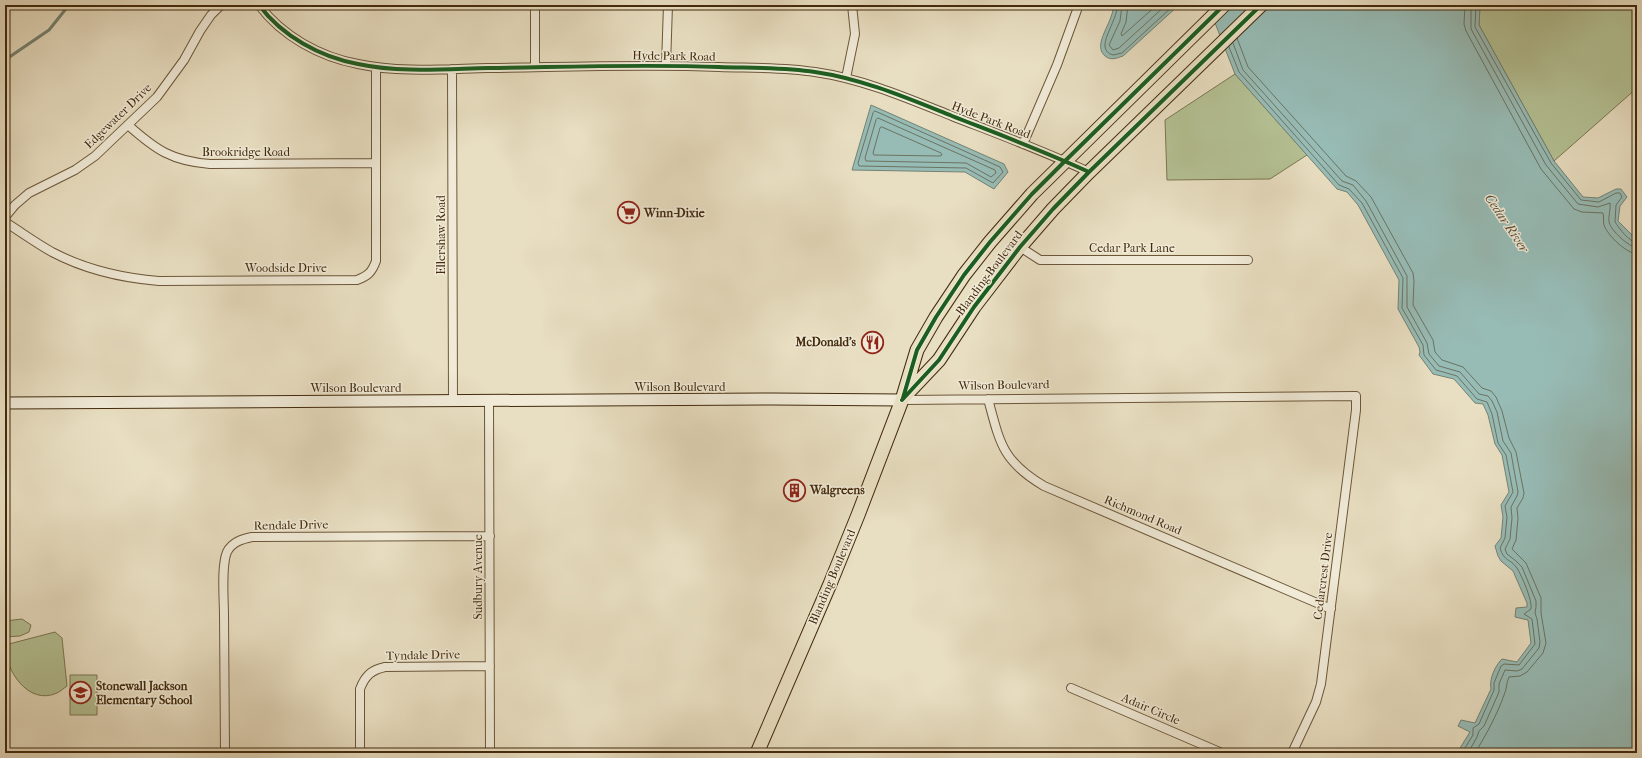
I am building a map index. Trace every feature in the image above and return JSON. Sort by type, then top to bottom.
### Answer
[{"type":"main road","name":"Blanding Boulevard","points":[[757,753],[830,584],[902,400],[917,350],[936,317],[960,281],[990,242],[1032,194],[1224,5]]},
{"type":"main road","name":"Blanding Boulevard","points":[[902,400],[939,360],[974,307],[1020,247],[1053,209],[1089,172],[1261,5]]},
{"type":"main road","name":"Wilson Boulevard","points":[[5,404],[454,402],[772,398],[902,400]]},
{"type":"street","name":"Edgewater Drive","points":[[5,217],[15,205],[29,193],[75,170],[95,156],[128,125],[156,97],[172,78],[200,31],[211,15],[221,5]]},
{"type":"street","name":"Hyde Park Road","points":[[259,5],[280,27],[292,37],[310,48],[331,57],[356,64],[376,67],[452,69],[666,65],[788,69],[816,72],[846,78],[877,87],[1023,144],[1089,172]]},
{"type":"street","points":[[535,5],[535,67]]},
{"type":"street","points":[[666,65],[668,5]]},
{"type":"street","points":[[846,78],[855,34],[852,5]]},
{"type":"street","points":[[1023,144],[1057,65],[1076,10],[1075,5]]},
{"type":"street","name":"Woodside Drive","points":[[5,222],[52,252],[83,266],[113,275],[159,281],[358,280],[365,277],[373,270],[376,261],[376,67]]},
{"type":"street","name":"Ellershaw Road","points":[[452,69],[454,402]]},
{"type":"street","name":"Brookridge Road","points":[[128,125],[150,144],[168,155],[181,160],[196,163],[376,163]]},
{"type":"street","name":"Cedar Park Lane","points":[[1020,247],[1040,260],[1248,260]]},
{"type":"street","name":"Wilson Boulevard","points":[[902,400],[1356,396]]},
{"type":"street","name":"Cedarcrest Drive","points":[[1292,753],[1316,702],[1321,684],[1355,418],[1356,396]]},
{"type":"street","name":"Richmond Road","points":[[988,399],[1000,442],[1007,455],[1019,469],[1030,478],[1044,486],[1331,609]]},
{"type":"street","name":"Sudbury Avenue","points":[[489,401],[490,753]]},
{"type":"street","name":"Rendale Drive","points":[[225,753],[225,560],[228,551],[233,544],[242,539],[252,537],[490,536]]},
{"type":"street","name":"Tyndale Drive","points":[[360,753],[360,689],[369,673],[377,668],[385,667],[490,666]]},
{"type":"street","name":"Adair Circle","points":[[1071,688],[1222,753]]},
{"type":"green space","points":[[1480,5],[1637,5],[1637,88],[1554,161],[1479,25]]},
{"type":"green space","points":[[1235,74],[1307,155],[1270,179],[1167,180],[1165,120]]},
{"type":"green space","points":[[22,619],[31,625],[29,632],[20,636],[5,637],[5,621]]},
{"type":"green space","points":[[55,632],[62,638],[67,686],[57,693],[46,696],[28,690],[20,683],[9,665],[5,645]]},
{"type":"green space","points":[[70,675],[97,675],[97,715],[70,715]]},
{"type":"water","points":[[1113,5],[1179,5],[1123,56],[1112,59],[1107,58],[1101,51],[1101,45],[1111,18]]},
{"type":"water","name":"Cedar River","points":[[1208,5],[1480,5],[1479,25],[1554,161],[1583,197],[1598,198],[1616,189],[1621,189],[1627,197],[1620,206],[1618,221],[1637,240],[1637,753],[1457,753],[1470,732],[1458,726],[1461,720],[1475,723],[1491,689],[1493,673],[1497,665],[1502,659],[1517,662],[1531,643],[1528,620],[1515,617],[1516,608],[1527,607],[1527,603],[1513,571],[1501,561],[1495,546],[1501,538],[1503,517],[1501,505],[1509,492],[1502,455],[1495,444],[1488,415],[1483,404],[1475,403],[1454,379],[1433,374],[1419,355],[1419,347],[1398,309],[1399,280],[1358,205],[1347,192],[1337,189],[1235,74]]},
{"type":"water","points":[[871,105],[1004,164],[1008,172],[994,189],[965,172],[852,170]]},
{"type":"waterway","points":[[5,60],[49,30],[69,5]]},
{"type":"cycle path","points":[[259,5],[279,26],[303,44],[344,61],[390,69],[423,70],[604,66],[690,66],[779,68],[833,75],[868,84],[902,96],[1089,172]]},
{"type":"cycle path","points":[[903,398],[917,350],[936,317],[964,275],[990,242],[1032,194],[1224,5]]},
{"type":"cycle path","points":[[902,400],[939,360],[974,307],[1020,247],[1053,209],[1089,172],[1261,5]]},
{"type":"place","name":"Winn-Dixie","points":[[629,213]]},
{"type":"place","name":"McDonald's","points":[[872,342]]},
{"type":"place","name":"Walgreens","points":[[794,490]]},
{"type":"place","name":"Stonewall Jackson Elementary School","points":[[81,693]]}]
